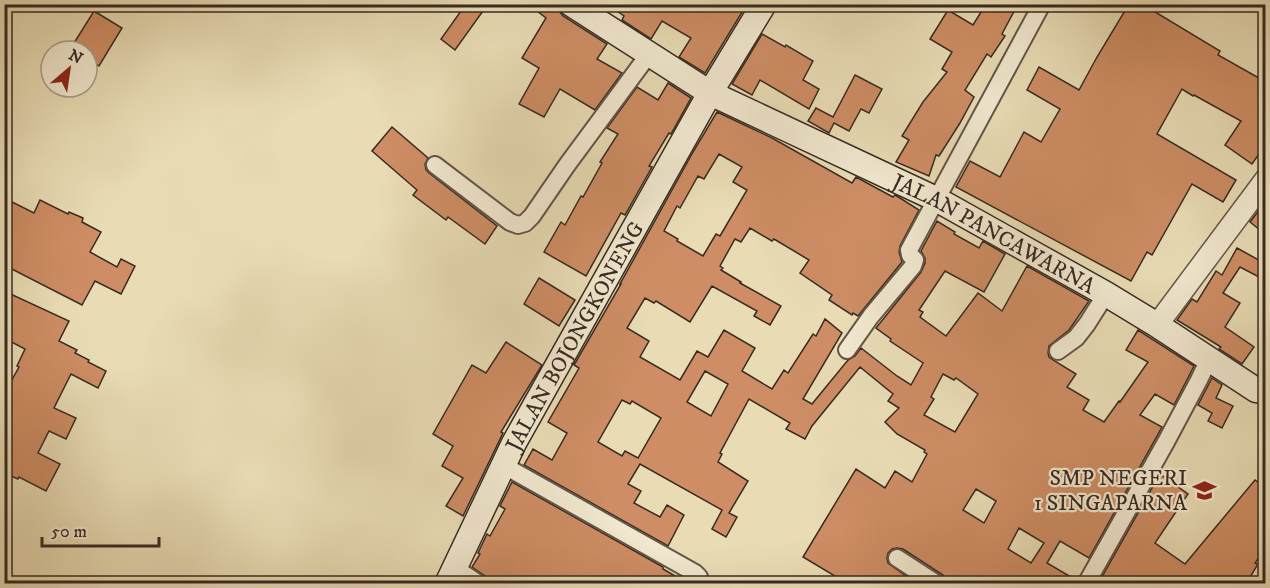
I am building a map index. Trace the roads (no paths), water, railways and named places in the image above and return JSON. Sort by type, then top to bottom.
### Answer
[{"type":"main road","name":"JALAN PANCAWARNA","points":[[571,4],[710,93],[936,199],[1106,294],[1256,390],[1266,391]]},
{"type":"main road","name":"JALAN BOJONGKONENG","points":[[451,576],[514,443],[710,93],[764,4]]},
{"type":"street","points":[[847,350],[913,266],[915,260],[909,250],[1042,4]]},
{"type":"street","points":[[435,165],[510,222],[518,225],[525,223],[649,54]]},
{"type":"street","points":[[1157,325],[1266,179]]},
{"type":"street","points":[[1058,351],[1076,338],[1106,294]]},
{"type":"street","points":[[1086,584],[1166,442],[1209,359]]},
{"type":"street","points":[[503,465],[695,573],[699,577],[700,584]]},
{"type":"street","points":[[897,558],[937,584]]},
{"type":"street","points":[[451,576],[478,584]]},
{"type":"place","name":"SMP NEGERI 1 SINGAPARNA","points":[[1205,490]]}]
